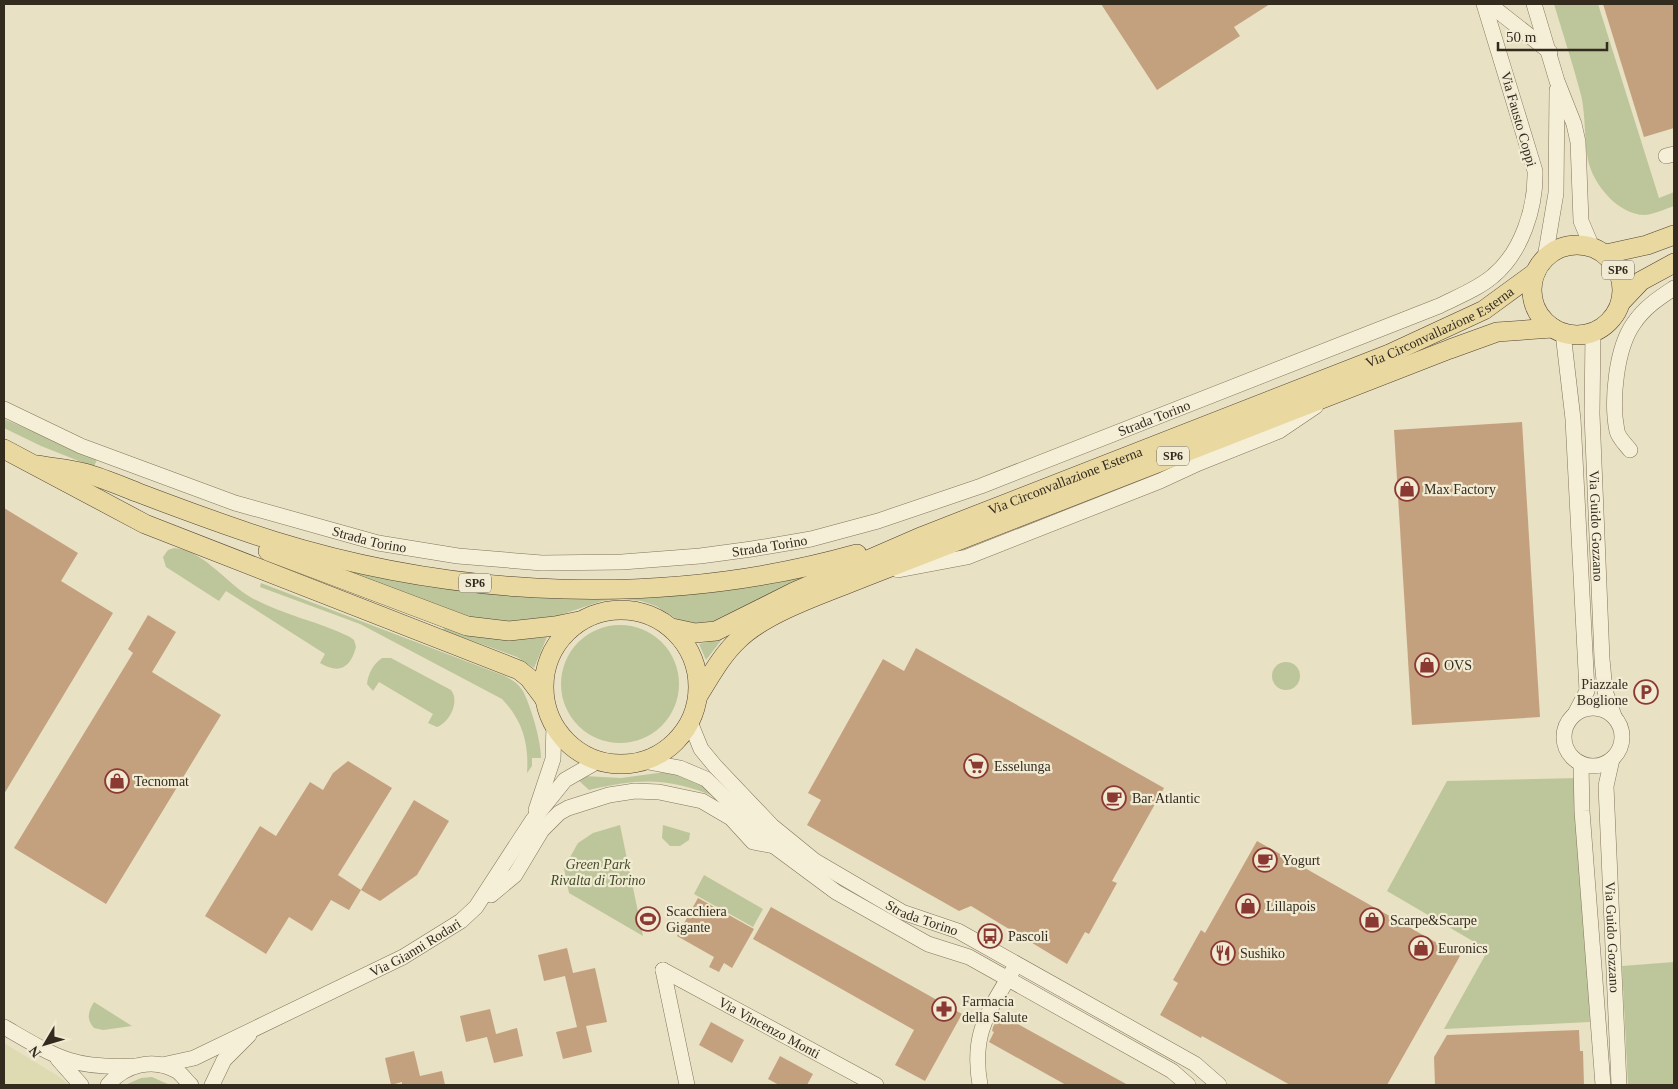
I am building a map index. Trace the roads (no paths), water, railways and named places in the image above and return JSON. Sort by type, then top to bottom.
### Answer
[{"type":"main road","name":"Via Circonvallazione Esterna","points":[[672,628],[695,634],[716,631],[794,592],[923,536],[1389,354],[1484,310],[1540,265],[1555,250],[1580,244],[1599,251],[1647,245],[1674,235]]},
{"type":"main road","name":"SP6","points":[[1599,251],[1616,266],[1621,277],[1623,290],[1621,302]]},
{"type":"main road","name":"SP6","points":[[1593,332],[1610,320],[1621,302],[1641,281],[1674,264]]},
{"type":"main road","name":"Via Circonvallazione Esterna","points":[[1540,265],[1533,291],[1537,309],[1544,320],[1558,330]]},
{"type":"main road","name":"Via Circonvallazione Esterna","points":[[698,696],[727,652],[751,630],[798,605],[870,575],[1331,394],[1497,332],[1558,330],[1578,335],[1593,332]]},
{"type":"main road","name":"SP6","points":[[4,449],[38,465],[145,524],[519,670],[529,678],[544,698],[554,725],[564,739],[578,751],[598,761],[624,764],[643,761],[671,746],[690,722],[698,696],[697,676],[691,654],[672,628],[648,614],[613,609],[593,614],[579,621],[561,636],[549,658],[544,679],[544,698]]},
{"type":"main road","name":"SP6","points":[[38,465],[84,472],[265,538],[331,557],[434,578],[532,588],[620,588],[709,582],[795,569],[923,536]]},
{"type":"main road","name":"SP6","points":[[38,465],[467,626],[509,631],[579,621]]},
{"type":"street","name":"Via Fausto Coppi","points":[[1484,4],[1535,171],[1535,192],[1530,212],[1518,243],[1507,261]]},
{"type":"street","points":[[1489,4],[1550,52]]},
{"type":"street","points":[[1534,4],[1550,52],[1557,81],[1574,124],[1578,142],[1582,220],[1599,251]]},
{"type":"street","points":[[1540,265],[1556,193],[1557,81]]},
{"type":"street","name":"Strada Torino","points":[[4,409],[81,446],[235,502],[378,543],[458,556],[542,563],[622,562],[700,556],[811,538],[878,521],[982,486],[1439,306],[1494,276],[1507,261]]},
{"type":"street","points":[[1630,450],[1617,433],[1615,380],[1620,351],[1633,323],[1653,301],[1674,288]]},
{"type":"street","name":"Via Guido Gozzano","points":[[1558,330],[1573,419],[1587,691],[1576,712]]},
{"type":"street","name":"Via Guido Gozzano","points":[[1593,332],[1592,414],[1602,659],[1605,690],[1614,716]]},
{"type":"street","points":[[1596,707],[1614,716],[1622,731],[1622,739],[1617,753],[1612,759],[1598,766],[1581,764],[1567,752],[1564,744],[1565,726],[1576,712],[1596,707]]},
{"type":"street","name":"Strada Torino","points":[[690,722],[701,749],[772,826],[801,850],[843,879],[902,912],[958,931],[1195,1064],[1220,1085]]},
{"type":"street","name":"Via Gianni Rodari","points":[[532,821],[553,759],[554,725]]},
{"type":"street","name":"Via Guido Gozzano","points":[[1612,759],[1606,786],[1619,1085]]},
{"type":"street","name":"Via Gianni Rodari","points":[[55,1056],[81,1065],[101,1068],[162,1065],[194,1058],[234,1037],[258,1028],[403,957],[444,934],[476,907],[532,821],[565,780],[598,761]]},
{"type":"street","name":"Strada Torino","points":[[643,761],[680,768],[706,779],[774,846],[836,892],[928,944],[969,957],[1172,1071],[1188,1085]]},
{"type":"street","name":"Via Guido Gozzano","points":[[1581,764],[1582,811],[1603,1085]]},
{"type":"street","points":[[476,907],[515,875],[542,830],[559,813],[568,808],[608,795],[635,791],[659,792],[695,799],[718,809],[731,818],[754,842],[774,846]]},
{"type":"street","points":[[980,1085],[977,1046],[980,1031],[1016,964]]},
{"type":"street","name":"Via Vincenzo Monti","points":[[687,1085],[663,970],[876,1085]]},
{"type":"street","points":[[4,1027],[55,1056],[81,1085]]},
{"type":"street","name":"Via Gianni Rodari","points":[[212,1085],[232,1051],[258,1028]]},
{"type":"street","points":[[162,1065],[178,1071],[191,1085]]},
{"type":"street","points":[[108,1085],[124,1070],[135,1066]]},
{"type":"place","name":"Max Factory","points":[[1407,489]]},
{"type":"place","name":"OVS","points":[[1427,665]]},
{"type":"place","name":"Piazzale Boglione","points":[[1646,692]]},
{"type":"place","name":"Esselunga","points":[[976,766]]},
{"type":"place","name":"Tecnomat","points":[[117,781]]},
{"type":"place","name":"Bar Atlantic","points":[[1114,798]]},
{"type":"place","name":"Yogurt","points":[[1265,860]]},
{"type":"place","name":"Lillapois","points":[[1248,906]]},
{"type":"place","name":"Scacchiera Gigante","points":[[648,919]]},
{"type":"place","name":"Scarpe&Scarpe","points":[[1372,920]]},
{"type":"place","name":"Pascoli","points":[[990,936]]},
{"type":"place","name":"Euronics","points":[[1421,948]]},
{"type":"place","name":"Sushiko","points":[[1223,953]]},
{"type":"place","name":"Farmacia della Salute","points":[[944,1009]]},
{"type":"park label","name":"Green Park Rivalta di Torino","points":[[598,872]]}]
